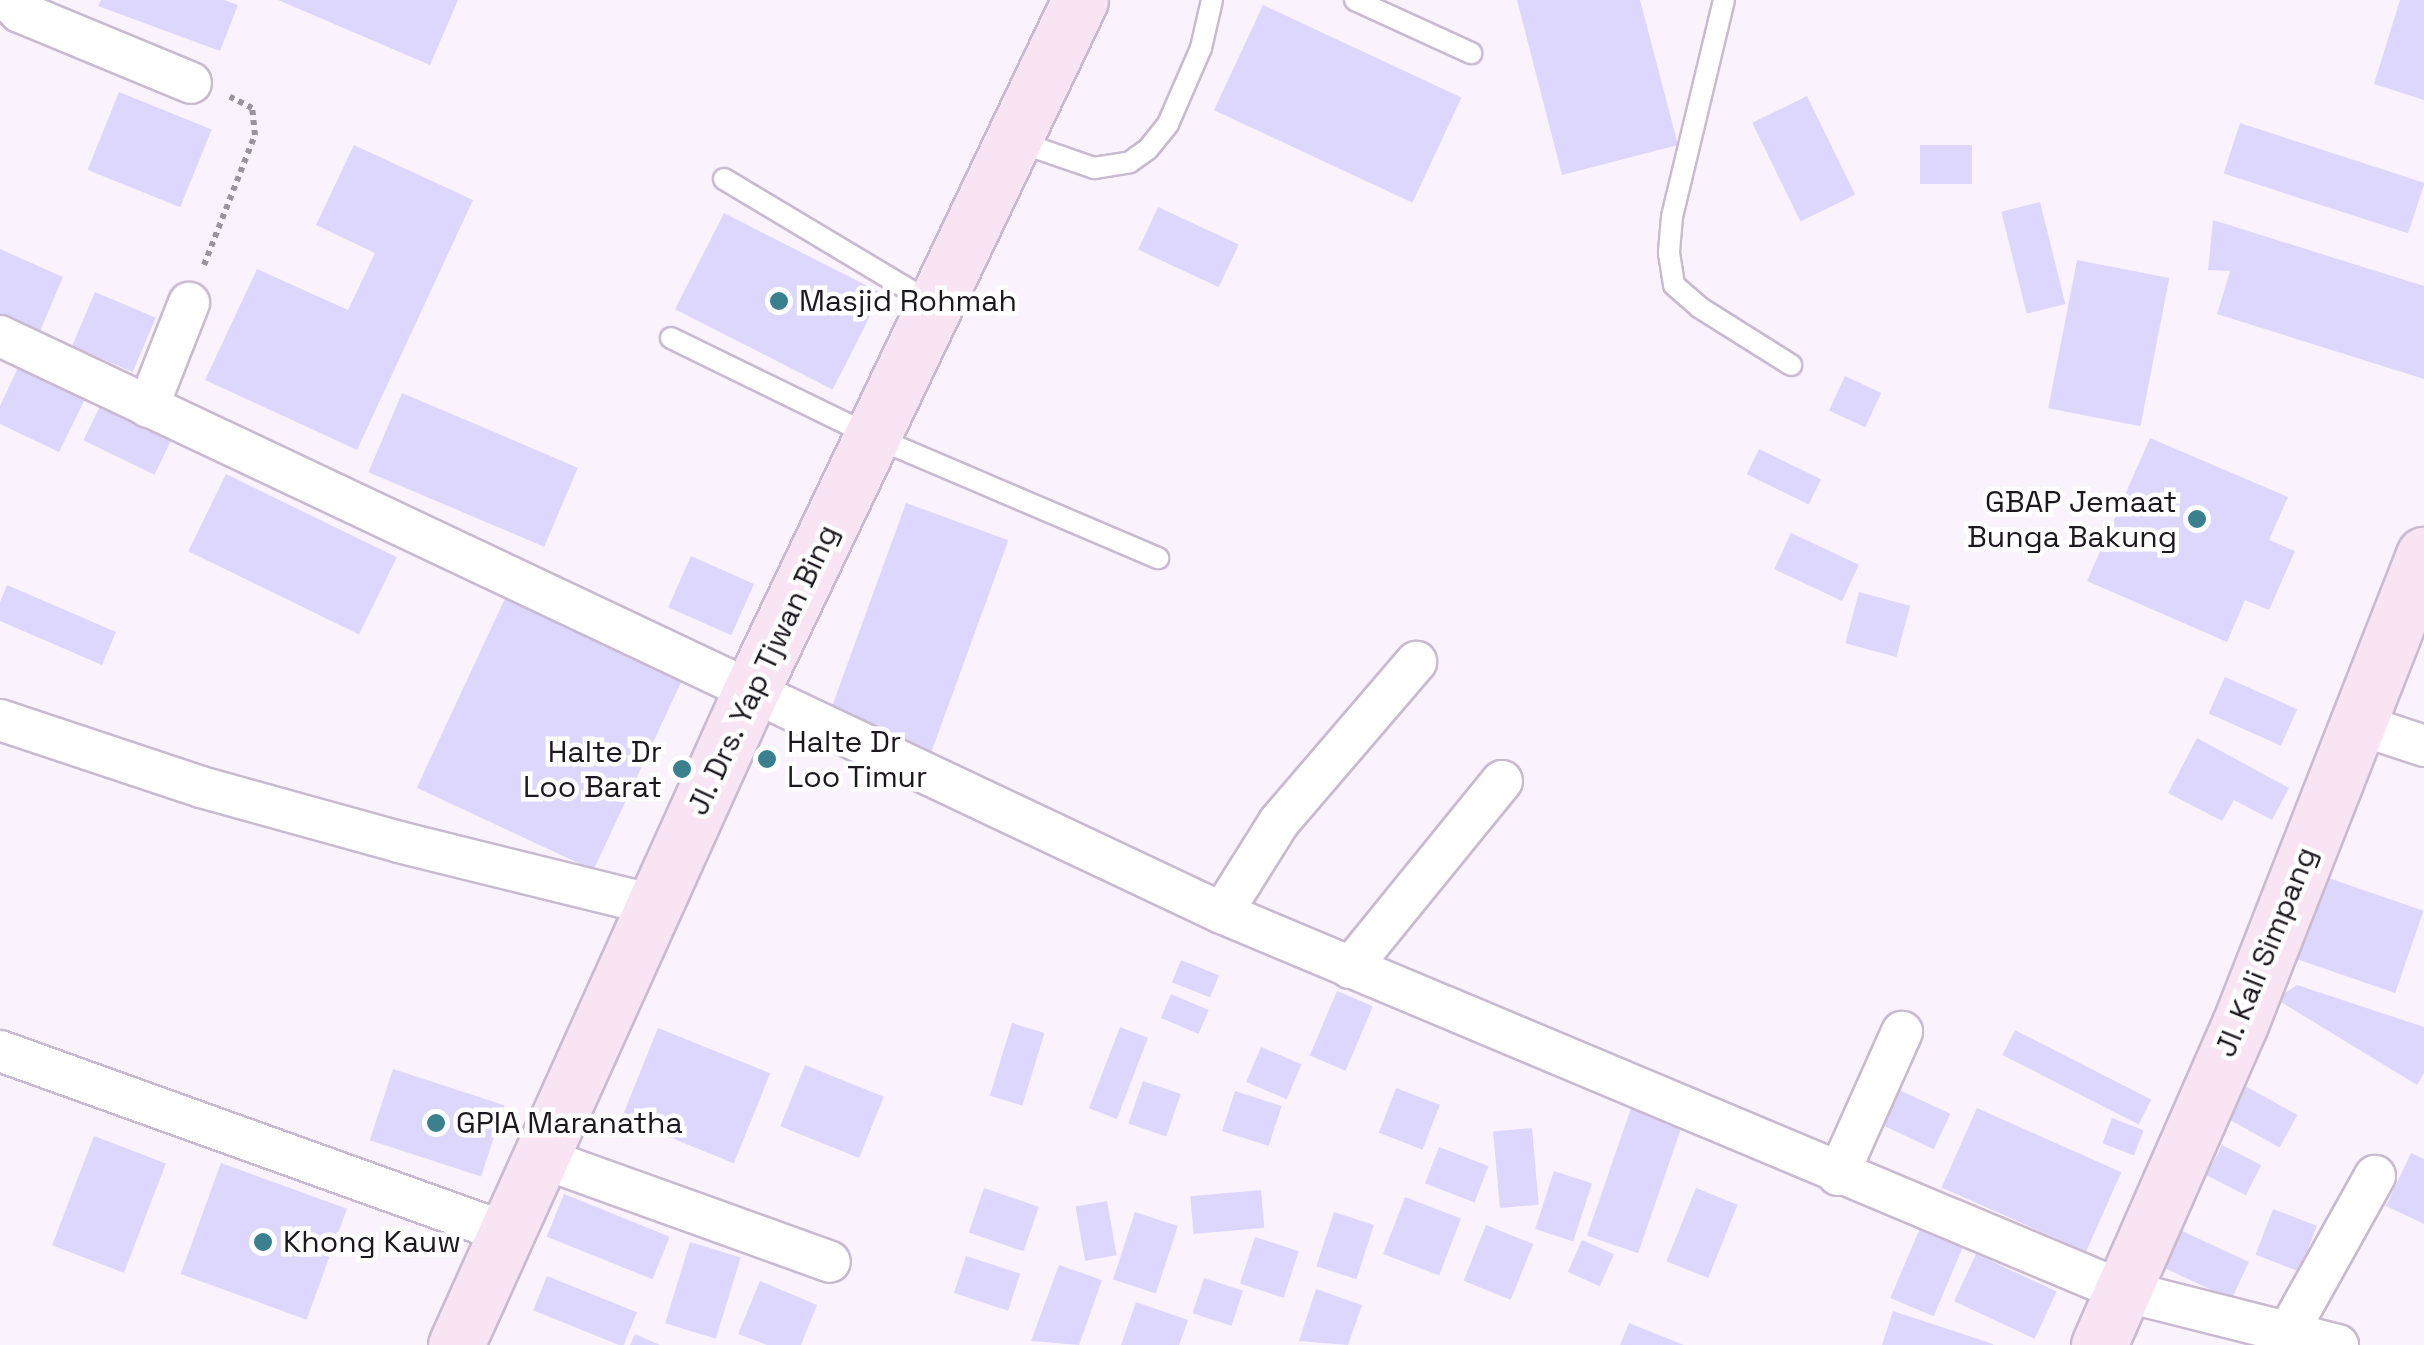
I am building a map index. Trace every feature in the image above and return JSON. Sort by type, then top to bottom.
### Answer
[{"type":"street","points":[[8,0],[20,12],[190,83]]},
{"type":"street","name":"Jl. Drs. Yap Tjwan Bing","points":[[456,1345],[751,690],[1016,142],[1080,0]]},
{"type":"street","points":[[148,406],[189,303]]},
{"type":"street","points":[[0,336],[1222,913],[1838,1175],[2120,1290],[2338,1345]]},
{"type":"street","name":"Jl. Kali Simpang","points":[[2099,1345],[2240,1024],[2258,968],[2424,555]]},
{"type":"street","points":[[1222,913],[1280,822],[1416,662]]},
{"type":"street","points":[[0,720],[237,797],[654,905]]},
{"type":"street","points":[[2358,724],[2424,746]]},
{"type":"street","points":[[1350,968],[1502,780]]},
{"type":"street","points":[[1838,1175],[1902,1032]]},
{"type":"street","points":[[0,1051],[504,1232]]},
{"type":"street","points":[[539,1157],[830,1262]]},
{"type":"street","points":[[2287,1334],[2374,1176]]},
{"type":"lane","points":[[1016,142],[1094,168],[1130,162],[1148,149],[1168,124],[1181,94],[1200,48],[1212,0]]},
{"type":"lane","points":[[1356,0],[1472,53]]},
{"type":"lane","points":[[1724,0],[1672,216],[1669,252],[1674,284],[1698,307],[1792,365]]},
{"type":"lane","points":[[724,179],[937,306]]},
{"type":"lane","points":[[670,338],[874,437],[1158,558]]},
{"type":"path","points":[[189,303],[251,149],[256,120],[252,108],[190,83]]},
{"type":"building","points":[[101,0],[224,0],[238,5],[220,51],[98,6]]},
{"type":"building","points":[[278,0],[458,0],[430,65]]},
{"type":"building","points":[[1517,0],[1640,0],[1678,145],[1562,175]]},
{"type":"building","points":[[2400,0],[2424,0],[2424,100],[2374,84]]},
{"type":"building","points":[[1263,5],[1461,98],[1412,203],[1214,110]]},
{"type":"building","points":[[119,92],[212,129],[180,207],[88,170]]},
{"type":"building","points":[[1807,96],[1855,195],[1800,222],[1752,123]]},
{"type":"building","points":[[2240,123],[2424,183],[2408,233],[2224,173]]},
{"type":"building","points":[[354,145],[473,200],[357,450],[205,380],[257,269],[348,310],[375,253],[316,225]]},
{"type":"building","points":[[1920,145],[1972,145],[1972,184],[1920,184]]},
{"type":"building","points":[[2040,202],[2065,304],[2027,314],[2001,212]]},
{"type":"building","points":[[1158,207],[1239,245],[1219,287],[1138,250]]},
{"type":"building","name":"Masjid Rohmah","points":[[724,213],[882,293],[833,390],[675,309]]},
{"type":"building","points":[[2213,220],[2424,286],[2424,379],[2217,314],[2230,271],[2208,270]]},
{"type":"building","points":[[0,249],[63,277],[40,331],[0,314]]},
{"type":"building","points":[[2077,260],[2169,278],[2140,426],[2048,408]]},
{"type":"building","points":[[95,292],[156,318],[133,372],[72,346]]},
{"type":"building","points":[[20,363],[87,395],[59,452],[0,424],[0,406]]},
{"type":"building","points":[[1845,376],[1881,393],[1865,427],[1829,410]]},
{"type":"building","points":[[402,393],[578,468],[544,547],[368,472]]},
{"type":"building","points":[[104,398],[175,433],[154,475],[83,440]]},
{"type":"building","name":"GBAP Jemaat Bunga Bakung","points":[[2150,438],[2288,497],[2269,540],[2295,551],[2269,610],[2245,600],[2227,642],[2087,581]]},
{"type":"building","points":[[1759,449],[1821,479],[1809,504],[1747,474]]},
{"type":"building","points":[[226,474],[397,557],[359,635],[188,551]]},
{"type":"building","points":[[906,503],[1008,540],[930,755],[828,717]]},
{"type":"building","points":[[1791,533],[1859,565],[1842,601],[1774,569]]},
{"type":"building","points":[[691,556],[754,584],[731,635],[668,607]]},
{"type":"building","points":[[7,585],[116,632],[102,665],[0,621],[0,602]]},
{"type":"building","points":[[508,592],[685,674],[593,870],[417,788]]},
{"type":"building","points":[[1859,592],[1910,606],[1896,657],[1845,643]]},
{"type":"building","points":[[2225,677],[2297,709],[2281,746],[2209,714]]},
{"type":"building","points":[[2197,738],[2289,788],[2272,820],[2234,800],[2222,821],[2168,793]]},
{"type":"building","points":[[2311,872],[2424,911],[2395,993],[2283,954]]},
{"type":"building","points":[[1181,960],[1219,975],[1210,998],[1172,982]]},
{"type":"building","points":[[2297,985],[2424,1027],[2424,1073],[2417,1085],[2276,999]]},
{"type":"building","points":[[1337,991],[1373,1006],[1346,1071],[1310,1055]]},
{"type":"building","points":[[1171,994],[1209,1010],[1199,1034],[1161,1018]]},
{"type":"building","points":[[1012,1023],[1045,1033],[1022,1106],[990,1096]]},
{"type":"building","points":[[1120,1027],[1148,1038],[1117,1119],[1089,1108]]},
{"type":"building","points":[[658,1028],[770,1073],[734,1163],[622,1118]]},
{"type":"building","points":[[2015,1030],[2151,1099],[2139,1124],[2002,1055]]},
{"type":"building","points":[[1261,1047],[1302,1064],[1287,1099],[1246,1082]]},
{"type":"building","points":[[805,1065],[884,1097],[859,1158],[780,1126]]},
{"type":"building","name":"GPIA Maranatha","points":[[393,1069],[504,1105],[481,1176],[370,1140]]},
{"type":"building","points":[[1143,1081],[1181,1094],[1166,1137],[1128,1124]]},
{"type":"building","points":[[2245,1086],[2297,1115],[2280,1147],[2227,1118]]},
{"type":"building","points":[[1396,1088],[1440,1105],[1423,1150],[1379,1133]]},
{"type":"building","points":[[1895,1088],[1950,1114],[1934,1149],[1879,1123]]},
{"type":"building","points":[[1235,1091],[1282,1106],[1269,1146],[1222,1131]]},
{"type":"building","points":[[1631,1108],[1682,1126],[1638,1253],[1587,1236]]},
{"type":"building","points":[[1977,1108],[2121,1172],[2086,1252],[1942,1187]]},
{"type":"building","points":[[2112,1118],[2144,1130],[2134,1155],[2102,1143]]},
{"type":"building","points":[[1532,1128],[1539,1205],[1500,1208],[1493,1131]]},
{"type":"building","points":[[94,1136],[166,1164],[124,1273],[52,1245]]},
{"type":"building","points":[[2222,1145],[2261,1165],[2246,1195],[2207,1175]]},
{"type":"building","points":[[1439,1147],[1488,1166],[1475,1202],[1425,1183]]},
{"type":"building","points":[[2411,1153],[2424,1159],[2424,1224],[2386,1206]]},
{"type":"building","name":"Khong Kauw","points":[[221,1163],[347,1209],[307,1320],[181,1274]]},
{"type":"building","points":[[1554,1171],[1592,1183],[1573,1241],[1535,1229]]},
{"type":"building","points":[[984,1188],[1039,1207],[1024,1251],[969,1232]]},
{"type":"building","points":[[1696,1188],[1738,1205],[1708,1278],[1666,1261]]},
{"type":"building","points":[[1261,1190],[1264,1228],[1194,1234],[1190,1196]]},
{"type":"building","points":[[564,1194],[670,1237],[652,1279],[547,1237]]},
{"type":"building","points":[[1405,1197],[1461,1219],[1439,1275],[1383,1254]]},
{"type":"building","points":[[1107,1201],[1117,1255],[1085,1261],[1075,1207]]},
{"type":"building","points":[[2273,1209],[2317,1226],[2299,1272],[2255,1255]]},
{"type":"building","points":[[1135,1212],[1178,1226],[1156,1293],[1113,1280]]},
{"type":"building","points":[[1334,1212],[1374,1225],[1356,1279],[1316,1266]]},
{"type":"building","points":[[1486,1225],[1533,1244],[1511,1300],[1464,1281]]},
{"type":"building","points":[[1920,1228],[1963,1246],[1934,1316],[1890,1298]]},
{"type":"building","points":[[2180,1230],[2249,1262],[2232,1299],[2163,1267]]},
{"type":"building","points":[[1255,1237],[1299,1251],[1284,1298],[1240,1284]]},
{"type":"building","points":[[1582,1240],[1614,1254],[1600,1286],[1568,1272]]},
{"type":"building","points":[[690,1242],[741,1257],[716,1339],[665,1323]]},
{"type":"building","points":[[1976,1254],[2057,1292],[2035,1339],[1954,1301]]},
{"type":"building","points":[[966,1256],[1020,1274],[1008,1311],[954,1293]]},
{"type":"building","points":[[1059,1265],[1102,1280],[1079,1345],[1031,1341]]},
{"type":"building","points":[[547,1276],[637,1312],[624,1345],[619,1345],[533,1310]]},
{"type":"building","points":[[1204,1278],[1243,1291],[1232,1326],[1193,1313]]},
{"type":"building","points":[[760,1281],[817,1305],[801,1345],[767,1345],[738,1334]]},
{"type":"building","points":[[1316,1289],[1362,1305],[1348,1345],[1299,1341]]},
{"type":"building","points":[[1136,1302],[1188,1320],[1179,1345],[1121,1345]]},
{"type":"building","points":[[1893,1311],[1993,1344],[1993,1345],[1882,1345]]},
{"type":"building","points":[[1629,1323],[1684,1345],[1620,1345]]},
{"type":"building","points":[[635,1334],[660,1345],[630,1345]]},
{"type":"place","name":"Masjid Rohmah","points":[[779,301]]},
{"type":"place","name":"GBAP Jemaat Bunga Bakung","points":[[2197,519]]},
{"type":"place","name":"Halte Dr Loo Timur","points":[[767,759]]},
{"type":"place","name":"Halte Dr Loo Barat","points":[[682,769]]},
{"type":"place","name":"GPIA Maranatha","points":[[436,1123]]},
{"type":"place","name":"Khong Kauw","points":[[263,1242]]}]
